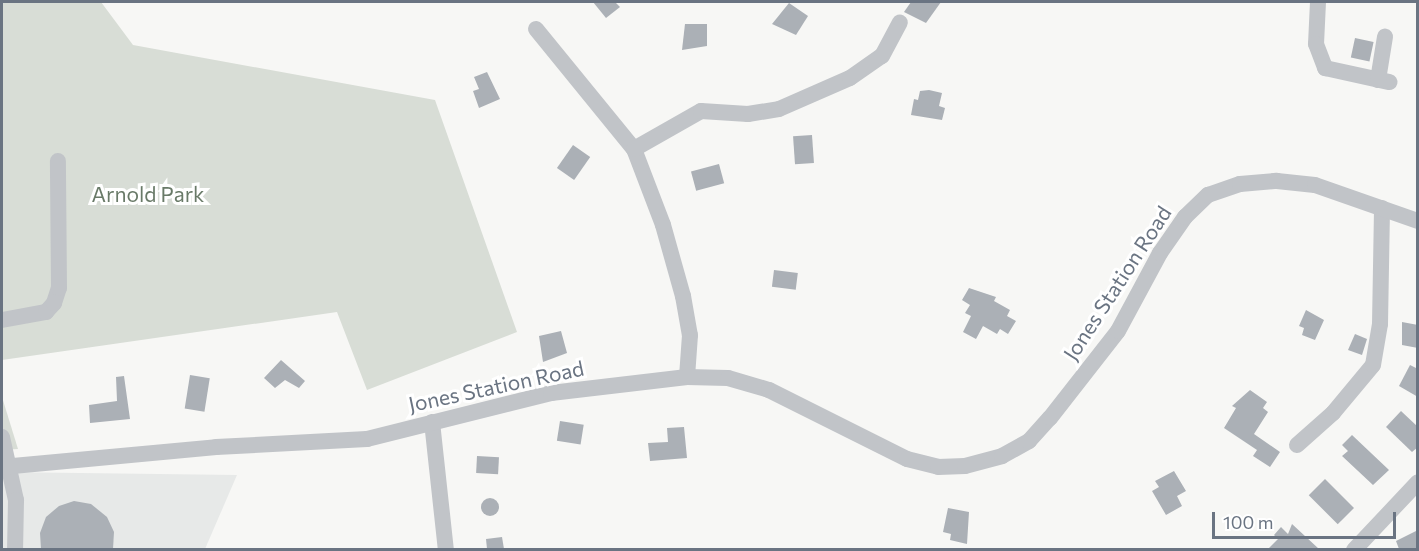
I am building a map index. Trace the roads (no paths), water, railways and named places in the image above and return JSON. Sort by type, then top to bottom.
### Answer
[{"type":"street","points":[[1318,2],[1316,44],[1320,62],[1338,74],[1383,81],[1385,38]]},
{"type":"street","points":[[634,148],[701,111],[748,114],[779,109],[850,78],[882,56],[900,22]]},
{"type":"street","points":[[536,29],[634,148],[663,225],[683,296],[690,335],[687,377]]},
{"type":"street","points":[[2,320],[46,312],[54,303],[59,288],[58,161]]},
{"type":"street","name":"Jones Station Road","points":[[6,467],[216,447],[367,439],[551,393],[687,377],[728,378],[768,390],[907,459],[938,467],[965,466],[1002,456],[1029,441],[1050,418],[1118,331],[1160,253],[1185,217],[1208,195],[1239,184],[1277,181],[1315,185],[1418,221]]},
{"type":"street","points":[[1297,445],[1333,413],[1373,365],[1380,324],[1383,208]]},
{"type":"street","points":[[432,422],[446,549]]},
{"type":"street","points":[[2,437],[6,467],[16,500],[15,549]]},
{"type":"street","points":[[1354,549],[1418,483]]},
{"type":"park label","name":"Arnold Park","points":[[148,194]]}]
